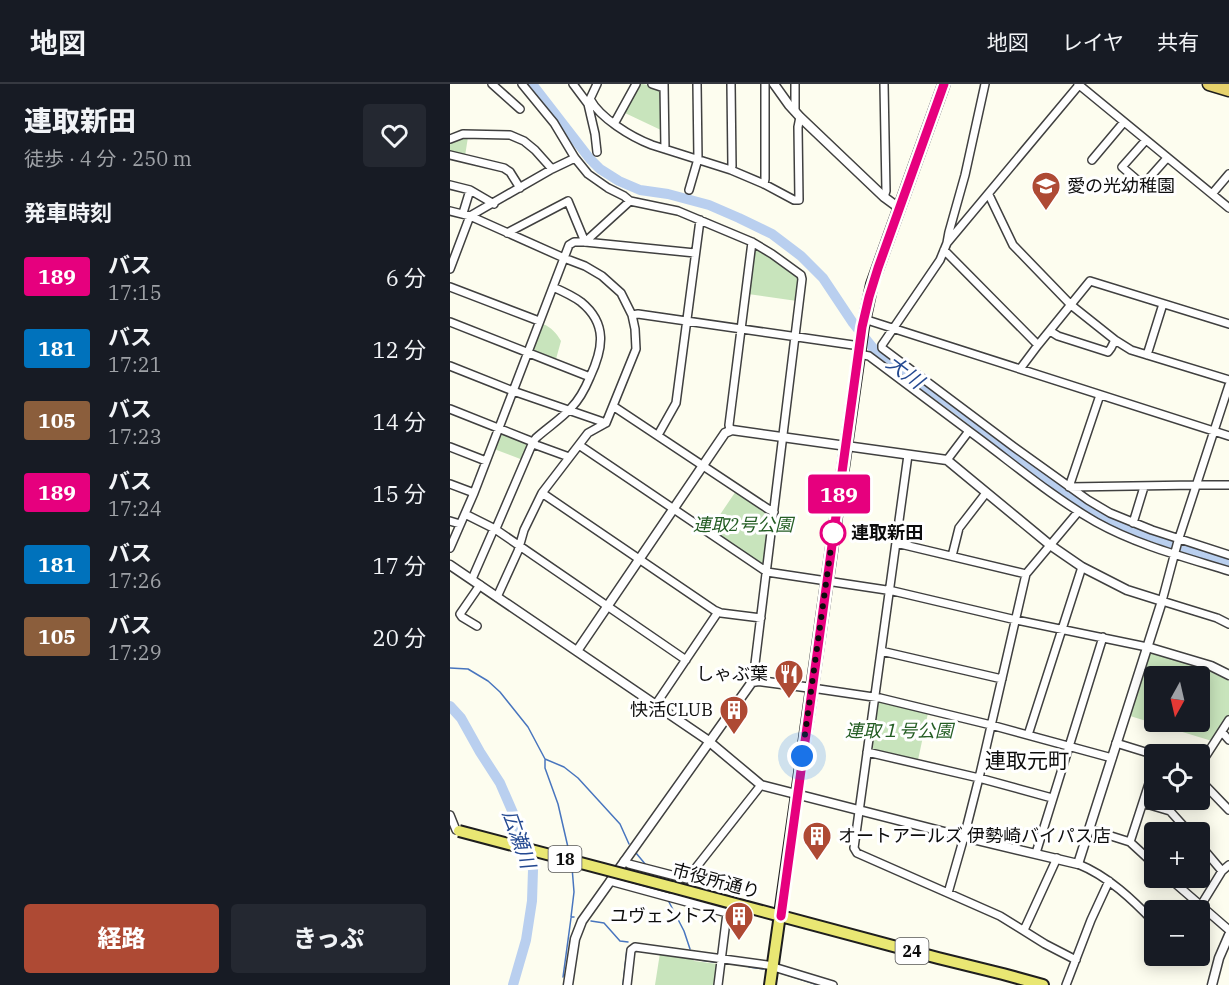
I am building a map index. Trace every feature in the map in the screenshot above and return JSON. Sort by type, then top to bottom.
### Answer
[{"type":"highway","points":[[1209,84],[1229,90]]},
{"type":"main road","points":[[770,985],[863,323],[872,284],[944,84]]},
{"type":"main road","name":"市役所通り","points":[[454,829],[1043,985]]},
{"type":"street","points":[[492,84],[520,109]]},
{"type":"street","points":[[522,84],[554,123],[575,158],[588,174],[630,201],[678,211],[752,242],[801,275],[802,279],[754,681],[582,921],[577,933],[568,985]]},
{"type":"street","points":[[573,84],[590,104],[614,124],[640,140],[731,170],[764,184],[790,199],[799,200],[798,114],[795,84]]},
{"type":"street","points":[[597,84],[590,99],[597,152]]},
{"type":"street","points":[[614,124],[636,84]]},
{"type":"street","points":[[652,84],[664,86],[664,148]]},
{"type":"street","points":[[689,190],[698,159],[697,84]]},
{"type":"street","points":[[731,84],[731,170]]},
{"type":"street","points":[[764,184],[765,84]]},
{"type":"street","points":[[774,84],[798,114],[884,197],[899,208]]},
{"type":"street","points":[[884,84],[886,191],[884,197]]},
{"type":"street","points":[[986,84],[946,247],[940,260],[882,348],[1088,500],[1133,523],[1179,540],[1228,553]]},
{"type":"street","points":[[946,247],[1078,84],[1229,208]]},
{"type":"street","points":[[1092,160],[1124,122]]},
{"type":"street","points":[[450,139],[462,134],[510,135],[530,145],[552,170]]},
{"type":"street","points":[[1146,140],[1122,167],[1143,185],[1167,158]]},
{"type":"street","points":[[450,155],[504,168],[510,172],[520,188]]},
{"type":"street","points":[[466,215],[494,204],[575,158]]},
{"type":"street","points":[[1212,194],[1229,174]]},
{"type":"street","points":[[450,185],[470,190],[494,204]]},
{"type":"street","points":[[450,269],[466,215],[470,190]]},
{"type":"street","points":[[989,195],[1013,245],[1071,304],[1115,340],[1131,350],[1229,380]]},
{"type":"street","points":[[507,233],[568,201],[585,242]]},
{"type":"street","points":[[585,242],[630,201]]},
{"type":"street","points":[[450,211],[466,215],[585,266],[609,281],[621,293],[632,315],[636,336],[636,349],[606,423],[588,433],[542,493],[524,530],[518,552],[497,597]]},
{"type":"street","points":[[658,435],[676,403],[700,220]]},
{"type":"street","points":[[450,548],[474,493],[569,245],[574,242],[585,242],[696,253]]},
{"type":"street","points":[[730,430],[752,242]]},
{"type":"street","points":[[946,247],[1038,345]]},
{"type":"street","points":[[1020,369],[1090,281],[1229,324]]},
{"type":"street","points":[[450,287],[539,321]]},
{"type":"street","points":[[471,579],[533,442],[569,411],[582,394],[597,362],[602,341],[593,314],[580,302],[553,287]]},
{"type":"street","points":[[1147,355],[1163,304]]},
{"type":"street","points":[[632,315],[638,314],[859,348],[1078,512],[1124,536],[1229,571]]},
{"type":"street","points":[[450,322],[590,377]]},
{"type":"street","points":[[863,323],[894,329],[1229,436]]},
{"type":"street","points":[[1050,331],[1058,336],[1108,351],[1115,340]]},
{"type":"street","points":[[450,366],[513,391],[606,423]]},
{"type":"street","points":[[1078,864],[1229,385]]},
{"type":"street","points":[[1070,487],[1100,394]]},
{"type":"street","points":[[613,406],[774,512]]},
{"type":"street","points":[[450,409],[569,457]]},
{"type":"street","points":[[577,651],[725,433],[730,430],[947,460],[1050,545],[1082,567],[1127,590],[1218,618],[1229,624]]},
{"type":"street","points":[[947,460],[969,430]]},
{"type":"street","points":[[579,445],[766,572],[889,590],[1016,620],[1147,646],[1211,666],[1229,675]]},
{"type":"street","points":[[450,447],[486,461]]},
{"type":"street","points":[[908,455],[854,848],[856,853],[1000,916],[1076,960]]},
{"type":"street","points":[[450,484],[474,493]]},
{"type":"street","points":[[1070,487],[1229,485]]},
{"type":"street","points":[[1133,523],[1144,487]]},
{"type":"street","points":[[542,493],[718,612],[761,618]]},
{"type":"street","points":[[952,556],[960,525],[986,493]]},
{"type":"street","points":[[948,892],[979,778],[1026,574],[1078,512]]},
{"type":"street","points":[[465,514],[495,529],[687,660]]},
{"type":"street","points":[[450,520],[460,524]]},
{"type":"street","points":[[896,543],[1026,574]]},
{"type":"street","points":[[450,565],[656,704],[709,742],[761,785],[1078,864],[1091,869],[1109,881],[1144,911]]},
{"type":"street","points":[[1028,735],[1082,567]]},
{"type":"street","points":[[477,626],[460,614],[480,585]]},
{"type":"street","points":[[656,704],[718,612]]},
{"type":"street","points":[[1036,854],[1103,637]]},
{"type":"street","points":[[881,651],[1002,679]]},
{"type":"street","points":[[754,681],[874,697],[991,725],[1112,758]]},
{"type":"street","points":[[1210,750],[1229,720]]},
{"type":"street","points":[[1222,732],[1229,740]]},
{"type":"street","points":[[1116,743],[1144,752]]},
{"type":"street","points":[[867,752],[1052,798]]},
{"type":"street","points":[[624,861],[687,879],[761,785]]},
{"type":"street","points":[[1210,790],[1229,810]]},
{"type":"street","points":[[1130,842],[1144,799]]},
{"type":"street","points":[[1143,802],[1170,811],[1180,822]]},
{"type":"street","points":[[450,815],[454,829]]},
{"type":"street","points":[[1089,829],[1130,842],[1144,855]]},
{"type":"street","points":[[1210,857],[1222,871]]},
{"type":"street","points":[[1024,930],[1057,858]]},
{"type":"street","points":[[1204,900],[1222,871],[1229,865]]},
{"type":"street","points":[[610,881],[727,913],[718,985]]},
{"type":"street","points":[[1066,985],[1109,881]]},
{"type":"street","points":[[1179,888],[1191,900]]},
{"type":"street","points":[[1210,916],[1229,930]]},
{"type":"street","points":[[1212,985],[1219,958],[1229,935]]},
{"type":"street","points":[[627,985],[633,947],[773,966],[820,983],[833,985]]},
{"type":"green space","points":[[639,84],[655,87],[662,94],[663,131],[625,113]]},
{"type":"green space","points":[[468,137],[465,156],[450,153],[450,142]]},
{"type":"green space","points":[[754,248],[776,259],[798,276],[800,279],[797,301],[748,294]]},
{"type":"green space","points":[[543,324],[554,331],[561,341],[556,359],[553,361],[531,350],[540,326]]},
{"type":"green space","points":[[502,433],[528,443],[529,446],[523,460],[494,449],[499,434]]},
{"type":"green space","name":"連取2号公園","points":[[736,491],[769,513],[764,564],[761,566],[709,531]]},
{"type":"green space","points":[[1152,652],[1197,666],[1145,666],[1149,654]]},
{"type":"green space","points":[[1144,670],[1144,720],[1130,716]]},
{"type":"green space","points":[[1210,672],[1229,681],[1229,715],[1212,741],[1182,732],[1210,732]]},
{"type":"green space","name":"連取１号公園","points":[[879,701],[928,713],[918,760],[874,750],[871,747],[876,703]]},
{"type":"green space","points":[[660,953],[717,964],[715,985],[655,985]]},
{"type":"waterway","name":"大川","points":[[532,84],[600,169],[640,190],[668,194],[709,205],[772,234],[801,256],[823,278],[873,348],[1043,476],[1100,515],[1123,527],[1229,562]]},
{"type":"waterway","points":[[450,668],[468,669],[488,681],[500,692],[528,727],[545,759],[564,767],[578,778],[620,824],[629,844]]},
{"type":"waterway","name":"広瀬川","points":[[450,706],[461,718],[500,783],[517,822],[533,870],[532,901],[526,940],[513,985]]},
{"type":"waterway","points":[[545,760],[545,768],[558,804],[570,856]]},
{"type":"waterway","points":[[636,853],[646,865]]},
{"type":"waterway","points":[[572,867],[574,892],[571,917],[574,917]]},
{"type":"waterway","points":[[669,902],[684,931],[690,949]]},
{"type":"waterway","points":[[563,977],[571,918]]},
{"type":"waterway","points":[[591,921],[604,923],[620,941],[628,942]]},
{"type":"waterway","points":[[623,985],[627,949]]},
{"type":"waterway","points":[[700,960],[715,962]]},
{"type":"waterway","points":[[749,967],[764,969]]},
{"type":"waterway","points":[[781,973],[815,984]]},
{"type":"bus line","name":"189","points":[[781,916],[862,327],[878,268],[944,84]]},
{"type":"place","name":"愛の光幼稚園","points":[[1046,212]]},
{"type":"place","name":"連取新田","points":[[833,533]]},
{"type":"place","name":"しゃぶ葉","points":[[789,700]]},
{"type":"place","name":"快活CLUB","points":[[734,736]]},
{"type":"place","name":"オートアールズ 伊勢崎バイパス店","points":[[817,862]]},
{"type":"place","name":"ユヴェントス","points":[[739,942]]},
{"type":"district","name":"連取元町","points":[[1027,761]]},
{"type":"route","points":[[802,756],[833,533]]}]
